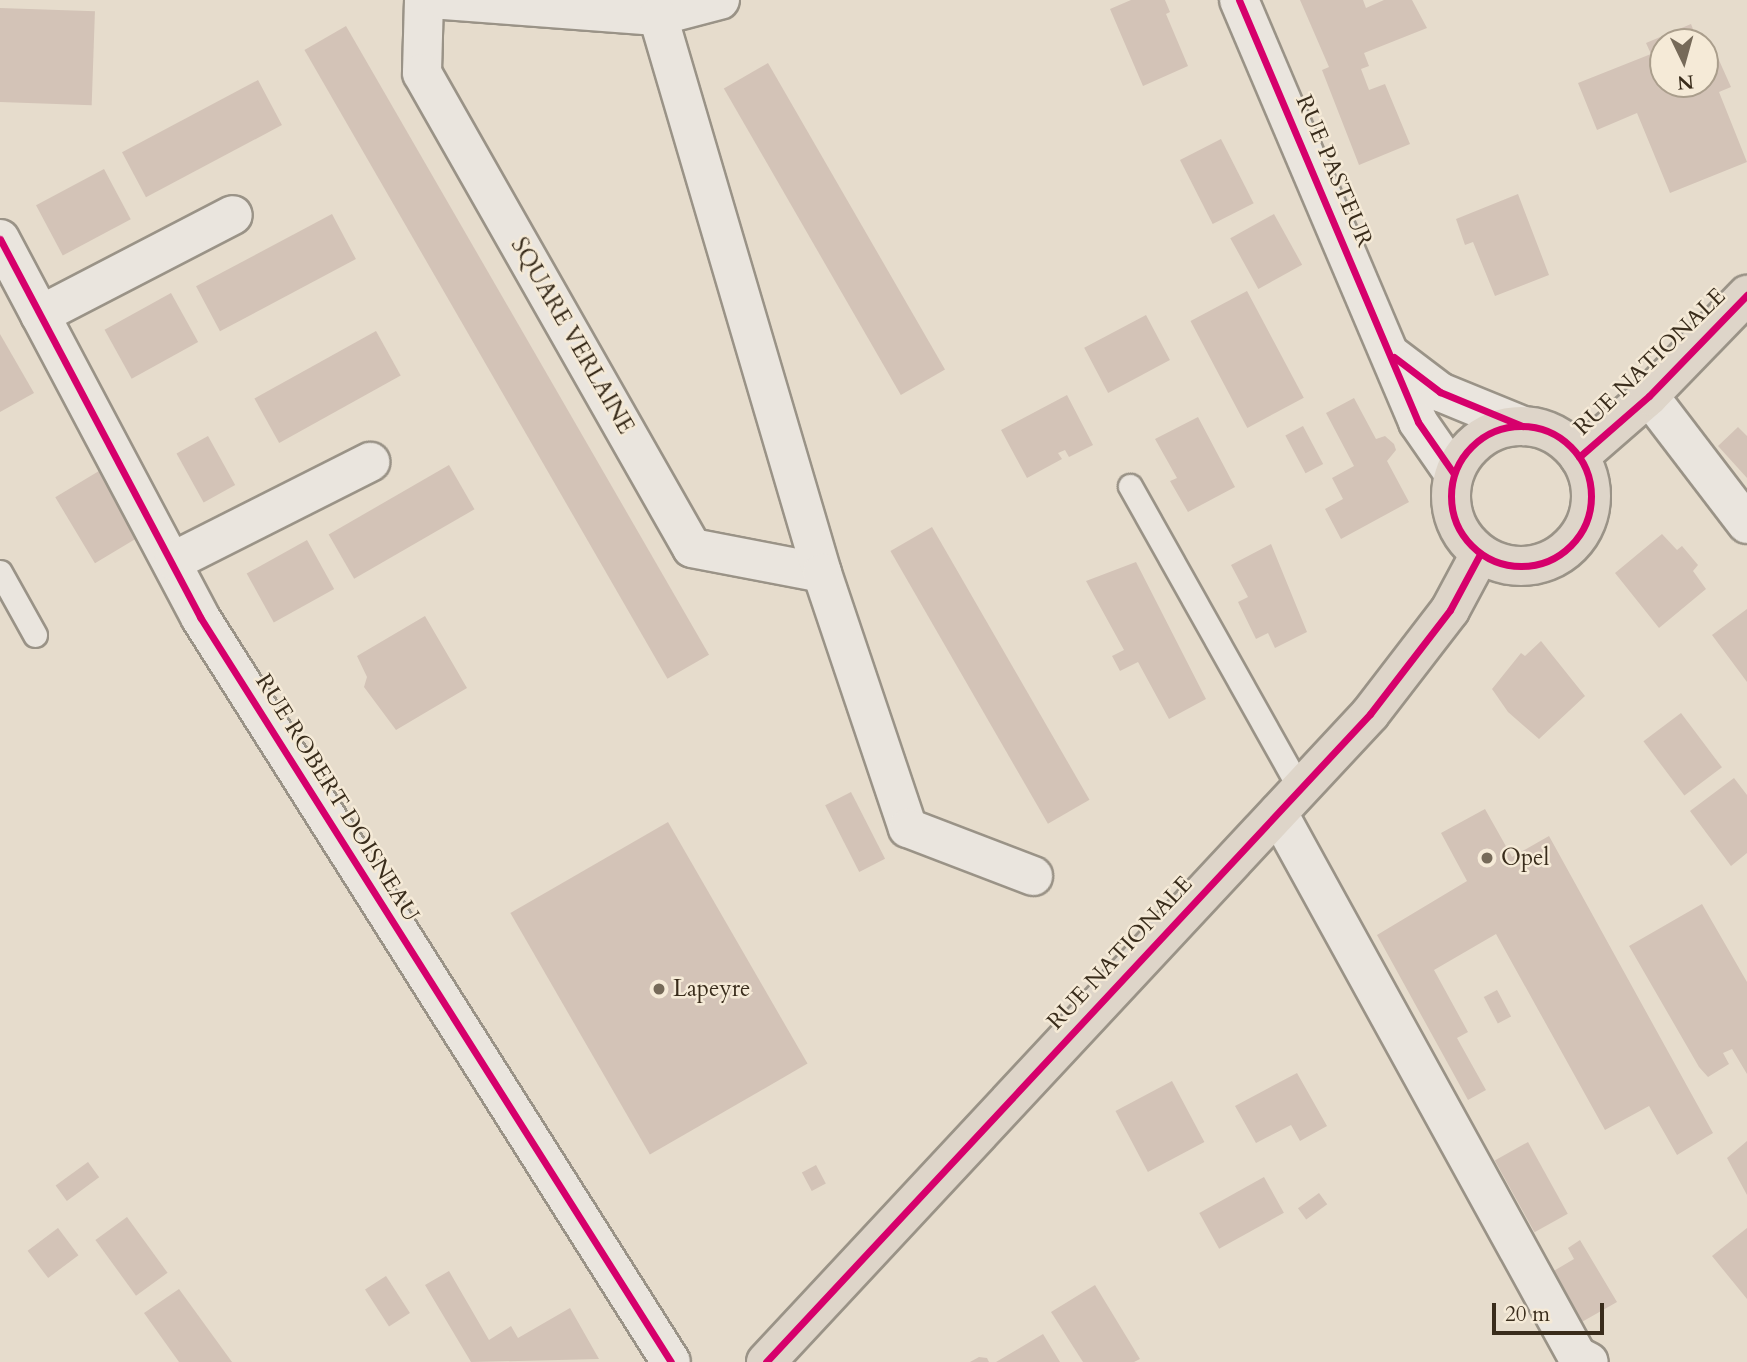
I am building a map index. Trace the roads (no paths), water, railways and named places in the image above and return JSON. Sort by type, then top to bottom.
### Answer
[{"type":"main road","name":"RUE NATIONALE","points":[[1579,457],[1649,396],[1747,295]]},
{"type":"main road","points":[[1522,426],[1544,430],[1579,457],[1589,479],[1591,503],[1584,526],[1570,546],[1550,560],[1527,566],[1503,564],[1480,554],[1464,538],[1454,518],[1450,496],[1454,474],[1480,439],[1522,426]]},
{"type":"main road","name":"RUE NATIONALE","points":[[766,1362],[1370,714],[1434,631],[1480,554]]},
{"type":"street","name":"SQUARE VERLAINE","points":[[424,0],[422,73],[692,548],[822,573]]},
{"type":"street","points":[[444,0],[658,16],[720,0]]},
{"type":"street","name":"RUE PASTEUR","points":[[1239,0],[1394,357],[1418,422],[1454,474]]},
{"type":"street","points":[[658,16],[822,573],[908,828],[1033,876]]},
{"type":"street","points":[[40,315],[233,215]]},
{"type":"street","name":"RUE ROBERT DOISNEAU","points":[[0,239],[174,561],[206,628],[671,1362]]},
{"type":"street","name":"RUE PASTEUR","points":[[1394,357],[1440,392],[1522,426]]},
{"type":"street","points":[[1649,396],[1747,524]]},
{"type":"street","points":[[174,561],[370,462]]},
{"type":"street","points":[[1289,801],[1577,1356],[1589,1362]]},
{"type":"lane","points":[[1130,486],[1289,801]]},
{"type":"lane","points":[[0,572],[35,635]]},
{"type":"place","name":"Opel","points":[[1487,858]]},
{"type":"place","name":"Lapeyre","points":[[659,989]]}]
